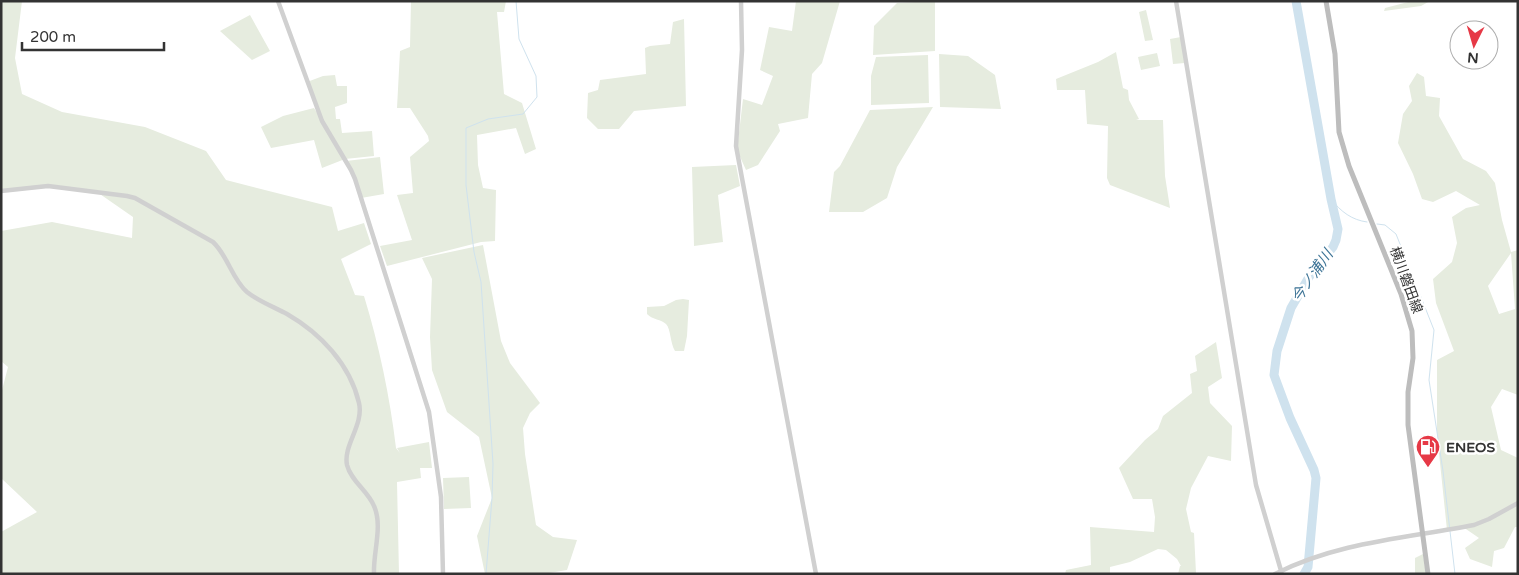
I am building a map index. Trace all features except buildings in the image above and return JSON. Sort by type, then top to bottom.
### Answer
[{"type":"main road","name":"横川磐田線","points":[[1326,1],[1335,54],[1338,116],[1343,147],[1352,174],[1401,294],[1412,331],[1413,358],[1408,400],[1408,425],[1428,574]]},
{"type":"street","points":[[278,1],[322,121],[351,170],[429,412],[441,497],[443,574]]},
{"type":"street","points":[[741,1],[742,50],[736,146],[816,574]]},
{"type":"street","points":[[1176,1],[1256,485],[1282,572]]},
{"type":"street","points":[[1,191],[48,186],[134,198],[213,242],[222,252],[239,283],[248,293],[301,322],[326,344],[350,380],[359,402],[358,421],[347,462],[350,472],[371,500],[376,512],[374,574]]},
{"type":"street","points":[[1276,574],[1313,558],[1353,546],[1474,525],[1518,503]]},
{"type":"shaded area","points":[[1,1],[22,1],[15,58],[22,94],[62,112],[145,127],[206,151],[226,180],[332,207],[338,231],[364,223],[371,244],[341,259],[355,295],[364,296],[387,390],[396,448],[400,453],[397,448],[429,442],[432,468],[420,468],[421,478],[397,482],[399,574],[1,574],[1,532],[37,512],[1,478],[1,394],[8,367],[1,361],[1,231],[52,222],[132,238],[133,217],[97,192],[42,187],[1,191]]},
{"type":"shaded area","points":[[411,1],[506,1],[504,12],[497,12],[504,94],[522,103],[536,149],[525,154],[516,128],[477,135],[478,165],[483,188],[496,190],[495,241],[481,242],[387,266],[380,246],[412,240],[397,195],[413,193],[410,157],[429,141],[428,136],[410,108],[397,108],[400,51],[410,47]]},
{"type":"shaded area","points":[[796,1],[840,1],[822,63],[812,74],[808,118],[778,124],[780,131],[758,165],[746,170],[737,150],[743,99],[762,105],[773,76],[760,70],[769,27],[792,31]]},
{"type":"shaded area","points":[[935,1],[935,51],[873,55],[874,26],[897,3]]},
{"type":"shaded area","points":[[1412,1],[1430,1],[1421,6],[1384,11],[1385,8]]},
{"type":"shaded area","points":[[1146,10],[1153,40],[1145,41],[1139,12]]},
{"type":"shaded area","points":[[250,15],[270,51],[252,60],[220,31]]},
{"type":"shaded area","points":[[684,19],[686,106],[634,111],[619,129],[598,129],[587,118],[588,93],[598,90],[600,80],[646,74],[645,48],[670,44],[673,22]]},
{"type":"shaded area","points":[[1181,37],[1185,63],[1173,64],[1170,39]]},
{"type":"shaded area","points":[[1116,52],[1123,88],[1128,90],[1129,100],[1139,119],[1136,120],[1163,120],[1165,176],[1170,208],[1110,185],[1107,178],[1108,126],[1087,124],[1085,90],[1057,90],[1056,79],[1098,62]]},
{"type":"shaded area","points":[[1157,53],[1160,66],[1141,70],[1138,57]]},
{"type":"shaded area","points":[[939,54],[968,56],[995,75],[1001,109],[940,107]]},
{"type":"shaded area","points":[[928,55],[929,103],[871,105],[871,76],[876,57]]},
{"type":"shaded area","points":[[1417,73],[1424,77],[1426,96],[1440,98],[1439,116],[1463,159],[1486,171],[1495,183],[1502,220],[1511,252],[1518,250],[1518,395],[1502,389],[1491,407],[1501,450],[1518,458],[1518,527],[1515,527],[1504,548],[1494,551],[1492,567],[1470,559],[1465,548],[1479,538],[1463,527],[1447,530],[1437,434],[1437,360],[1454,351],[1436,303],[1433,279],[1452,262],[1457,243],[1452,217],[1466,208],[1480,205],[1456,191],[1433,202],[1422,199],[1413,174],[1398,143],[1403,114],[1412,101],[1409,86]],"holes":[[[1511,253],[1515,309],[1499,314],[1488,286]]]},
{"type":"shaded area","points":[[335,75],[337,86],[347,86],[347,103],[335,107],[336,119],[340,119],[342,133],[372,131],[374,156],[345,159],[322,168],[314,140],[271,148],[261,127],[283,116],[314,108],[327,129],[307,82],[323,76]]},
{"type":"shaded area","points":[[933,107],[897,167],[887,198],[863,212],[829,212],[834,172],[840,166],[870,110]]},
{"type":"shaded area","points":[[380,157],[384,194],[361,198],[346,161]]},
{"type":"shaded area","points":[[736,165],[740,186],[718,195],[723,242],[694,246],[692,167]]},
{"type":"shaded area","points":[[483,245],[501,341],[510,363],[540,403],[530,413],[523,428],[536,525],[553,537],[577,540],[567,570],[543,574],[485,574],[477,536],[492,498],[479,437],[447,412],[432,370],[430,337],[432,279],[422,258]]},
{"type":"shaded area","points":[[683,299],[689,300],[687,336],[684,351],[675,351],[668,326],[647,314],[647,307],[664,306]]},
{"type":"shaded area","points":[[1216,342],[1222,378],[1208,387],[1210,403],[1232,426],[1231,461],[1208,456],[1191,488],[1186,509],[1191,532],[1194,533],[1196,573],[1198,574],[1178,574],[1181,566],[1177,559],[1166,550],[1158,549],[1130,562],[1110,567],[1110,574],[1065,574],[1066,570],[1091,565],[1090,527],[1154,532],[1155,517],[1152,499],[1133,499],[1119,468],[1158,429],[1163,416],[1192,393],[1190,374],[1197,371],[1195,356]]},
{"type":"shaded area","points":[[469,477],[471,508],[444,509],[443,478]]},
{"type":"shaded area","points":[[1423,554],[1426,574],[1415,574],[1415,558]]},
{"type":"waterway","points":[[486,574],[493,464],[481,282],[474,252],[466,185],[466,128],[488,119],[523,114],[537,97],[536,76],[519,39],[516,1]]},
{"type":"waterway","name":"今ノ浦川","points":[[1296,1],[1338,229],[1333,247],[1309,277],[1291,308],[1277,351],[1274,375],[1316,478],[1308,567],[1304,574]]},
{"type":"waterway","points":[[1331,199],[1347,215],[1367,222]]},
{"type":"waterway","points":[[1377,224],[1385,225],[1396,234],[1434,330],[1429,380],[1443,471],[1455,574]]},
{"type":"place","name":"ENEOS","points":[[1428,468]]}]
